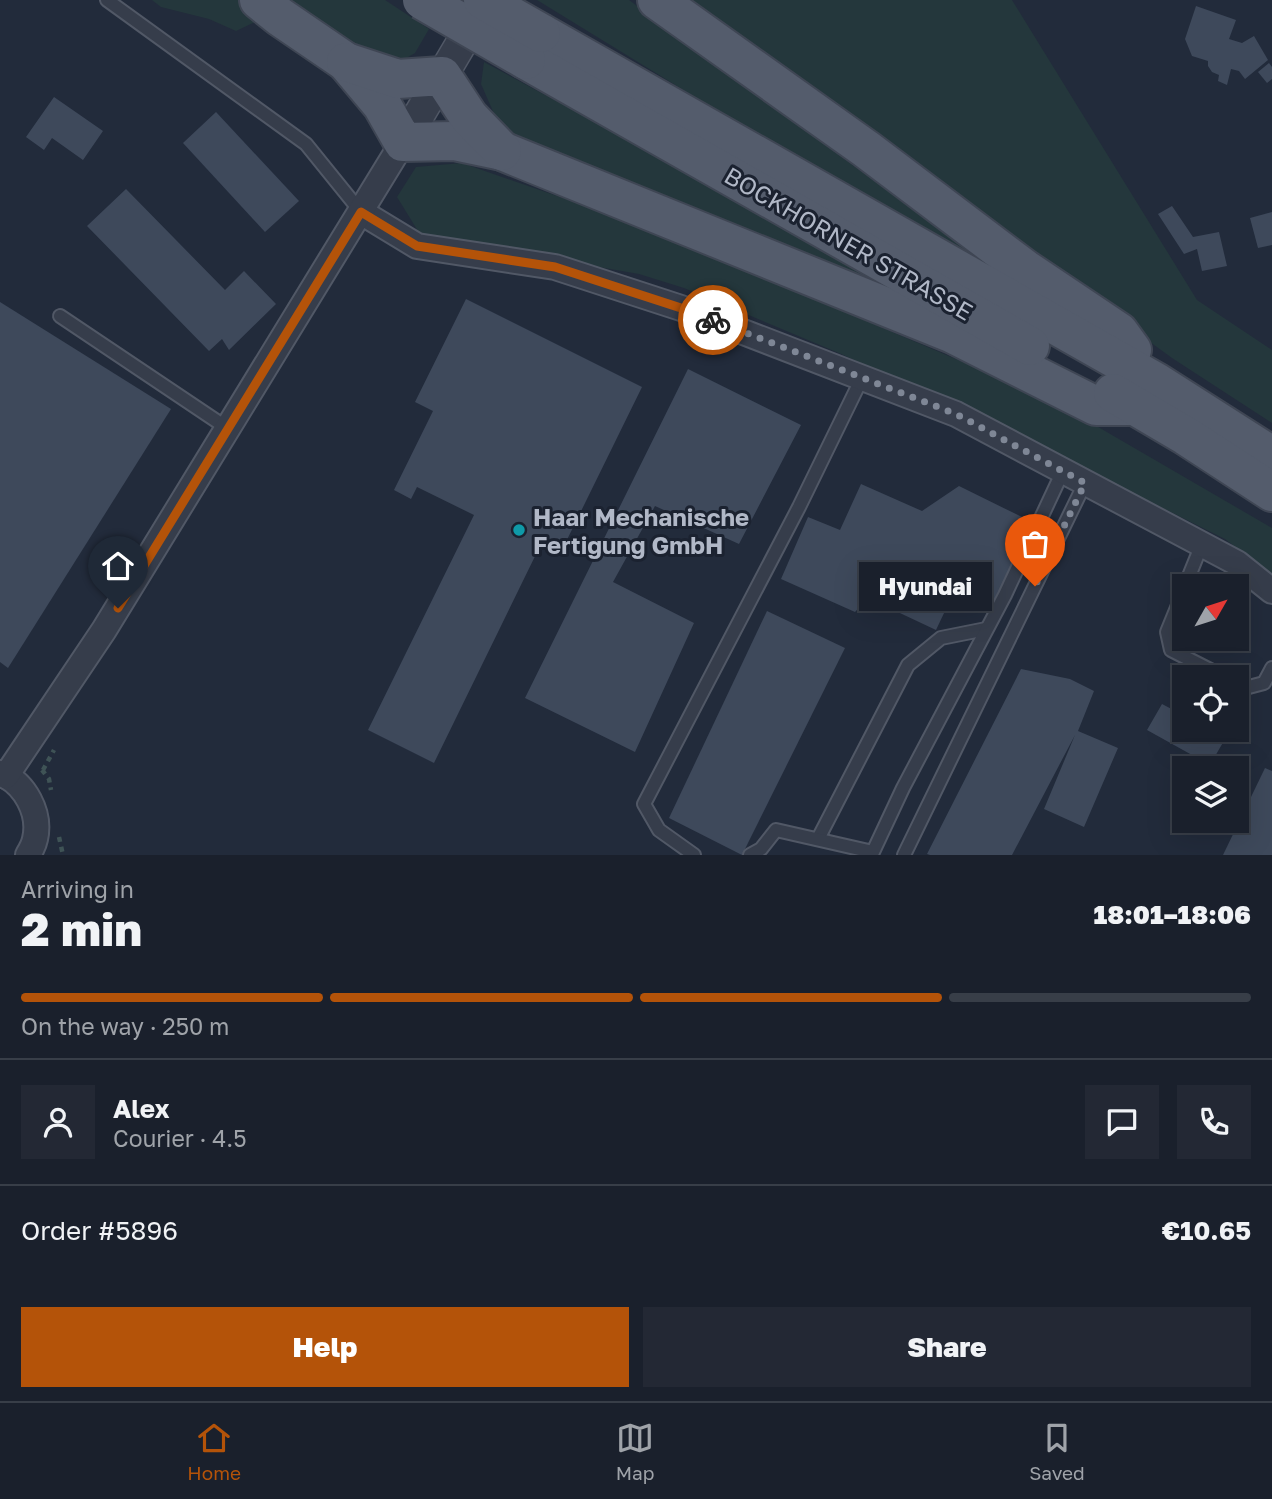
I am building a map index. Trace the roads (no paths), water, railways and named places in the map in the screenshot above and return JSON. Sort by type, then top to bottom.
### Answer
[{"type":"main road","points":[[259,0],[346,62],[382,105],[403,142],[454,141],[502,151],[953,334],[1096,406],[1146,394],[1119,332],[1025,269],[866,149],[657,0]]},
{"type":"main road","name":"BOCKHORNER STRASSE","points":[[422,0],[534,47],[1146,394],[1272,456]]},
{"type":"main road","name":"BOCKHORNER STRASSE","points":[[485,0],[534,47]]},
{"type":"main road","points":[[346,62],[398,79],[442,76],[469,117],[502,151]]},
{"type":"main road","name":"BOCKHORNER STRASSE","points":[[1146,394],[1272,492]]},
{"type":"street","points":[[28,855],[35,839],[36,820],[32,802],[21,787],[3,775],[104,630],[361,212],[485,0]]},
{"type":"street","points":[[361,212],[417,246],[555,267],[681,308],[956,414],[1237,563],[1272,591]]},
{"type":"lane","points":[[107,0],[306,144],[361,212]]},
{"type":"lane","points":[[60,316],[227,428]]},
{"type":"lane","points":[[694,855],[659,830],[644,804],[799,507],[862,378]]},
{"type":"lane","points":[[750,855],[761,849],[776,830],[873,852],[902,788],[1004,595],[1074,477]]},
{"type":"lane","points":[[904,855],[1074,477]]},
{"type":"lane","points":[[1190,574],[1202,544]]},
{"type":"lane","points":[[1172,620],[1167,632],[1172,651]]},
{"type":"lane","points":[[818,839],[908,665],[941,638],[986,629]]},
{"type":"lane","points":[[1173,651],[1200,665]]},
{"type":"lane","points":[[1249,687],[1264,683],[1272,668]]},
{"type":"place","name":"Haar Mechanische Fertigung GmbH","points":[[519,530]]},
{"type":"place","name":"Hyundai","points":[[1035,586]]}]
